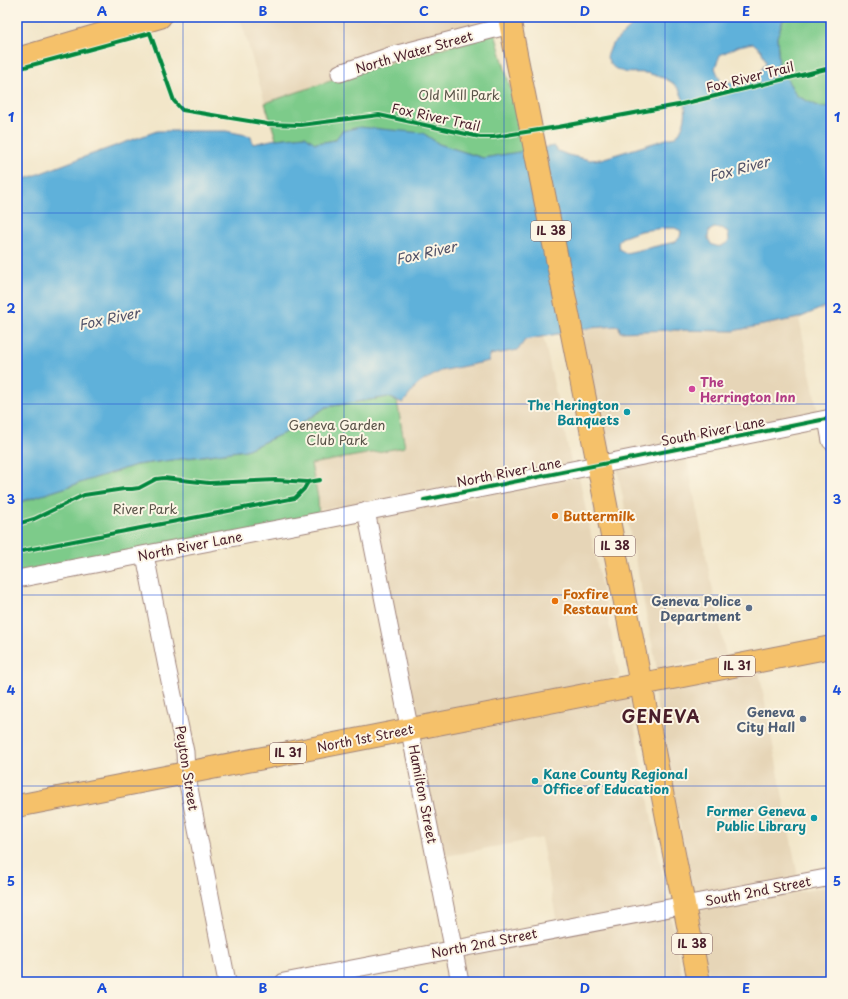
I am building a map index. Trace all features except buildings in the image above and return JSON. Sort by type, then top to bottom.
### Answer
[{"type":"main road","points":[[17,59],[160,17]]},
{"type":"main road","name":"IL 38","points":[[510,21],[642,684],[699,982]]},
{"type":"main road","name":"IL 31","points":[[642,684],[831,647]]},
{"type":"main road","name":"North 1st Street","points":[[17,806],[642,684]]},
{"type":"street","name":"North Water Street","points":[[340,73],[390,56],[510,21]]},
{"type":"street","name":"South River Lane","points":[[598,464],[829,418]]},
{"type":"street","points":[[829,418],[831,441]]},
{"type":"street","name":"North River Lane","points":[[17,579],[146,555],[598,464]]},
{"type":"street","name":"Hamilton Street","points":[[366,511],[460,982]]},
{"type":"street","name":"Peyton Street","points":[[146,555],[167,667],[186,752],[186,773],[227,982]]},
{"type":"street","name":"South 2nd Street","points":[[684,905],[831,877]]},
{"type":"street","name":"North 2nd Street","points":[[284,982],[684,905]]},
{"type":"shaded area","points":[[240,17],[492,17],[495,33],[336,79],[265,103]]},
{"type":"shaded area","points":[[799,318],[819,417],[600,461],[575,331],[589,328],[619,326],[620,332],[670,330],[733,331]]},
{"type":"shaded area","points":[[543,335],[572,466],[318,510],[318,497],[311,464],[405,447],[397,401],[395,360]]},
{"type":"shaded area","points":[[686,455],[726,656],[657,669],[617,468]]},
{"type":"shaded area","points":[[579,476],[620,677],[410,719],[369,518]]},
{"type":"shaded area","points":[[759,671],[798,877],[694,897],[654,691]]},
{"type":"shaded area","points":[[629,698],[683,982],[466,982],[461,956],[560,938],[541,838],[441,857],[419,737]]},
{"type":"shaded area","points":[[831,886],[831,982],[709,982],[696,911]]},
{"type":"green space","points":[[784,17],[831,17],[831,107],[820,107],[797,96],[779,66],[777,37]]},
{"type":"green space","name":"Old Mill Park","points":[[495,33],[528,151],[483,158],[439,144],[423,133],[342,131],[335,140],[314,143],[305,136],[276,139],[265,103],[336,79]]},
{"type":"green space","name":"River Park","points":[[388,397],[397,401],[405,447],[311,464],[318,497],[319,521],[17,579],[17,503],[136,465],[246,450],[291,430],[326,407]]},
{"type":"water","name":"Fox River","points":[[645,17],[784,17],[777,37],[779,66],[797,96],[820,107],[831,107],[831,306],[822,308],[799,318],[733,331],[670,330],[620,332],[619,326],[589,328],[525,340],[518,350],[489,355],[489,361],[441,371],[418,384],[403,403],[388,397],[326,407],[291,430],[246,450],[136,465],[17,503],[17,182],[157,131],[226,131],[251,136],[253,144],[276,139],[305,136],[315,143],[335,140],[342,131],[360,127],[423,133],[439,144],[483,158],[554,146],[558,151],[568,155],[590,160],[601,159],[676,137],[681,130],[685,118],[685,106],[683,100],[679,90],[673,83],[648,73],[621,71],[613,67],[609,62],[607,57],[612,44],[633,25]],"holes":[[[753,43],[761,50],[766,62],[758,73],[747,80],[721,82],[715,68],[720,55],[739,46]],[[664,228],[675,228],[681,231],[680,237],[675,242],[626,253],[619,249],[618,243],[621,238],[640,231]],[[714,228],[722,228],[728,232],[729,241],[720,246],[711,244],[708,238],[709,231]]]},
{"type":"cycle path","name":"Fox River Trail","points":[[17,69],[150,33],[174,101],[182,110],[267,124],[301,125],[379,115],[480,137],[494,137],[558,127],[678,105],[826,69],[831,70]]},
{"type":"cycle path","points":[[424,500],[831,418]]},
{"type":"cycle path","points":[[17,524],[34,519],[84,495],[139,488],[156,479],[164,478],[209,483],[276,480],[308,482],[320,480]]},
{"type":"cycle path","points":[[17,552],[295,498],[304,489],[308,482]]},
{"type":"place","name":"The Herrington Inn","points":[[692,389]]},
{"type":"place","name":"The Herington Banquets","points":[[627,412]]},
{"type":"place","name":"Buttermilk","points":[[555,516]]},
{"type":"place","name":"Foxfire Restaurant","points":[[555,601]]},
{"type":"place","name":"Geneva Police Department","points":[[749,608]]},
{"type":"place","name":"Geneva City Hall","points":[[803,719]]},
{"type":"place","name":"Kane County Regional Office of Education","points":[[535,781]]},
{"type":"place","name":"Former Geneva Public Library","points":[[814,818]]},
{"type":"district","name":"GENEVA","points":[[661,717]]},
{"type":"park label","name":"Geneva Garden Club Park","points":[[337,432]]}]
